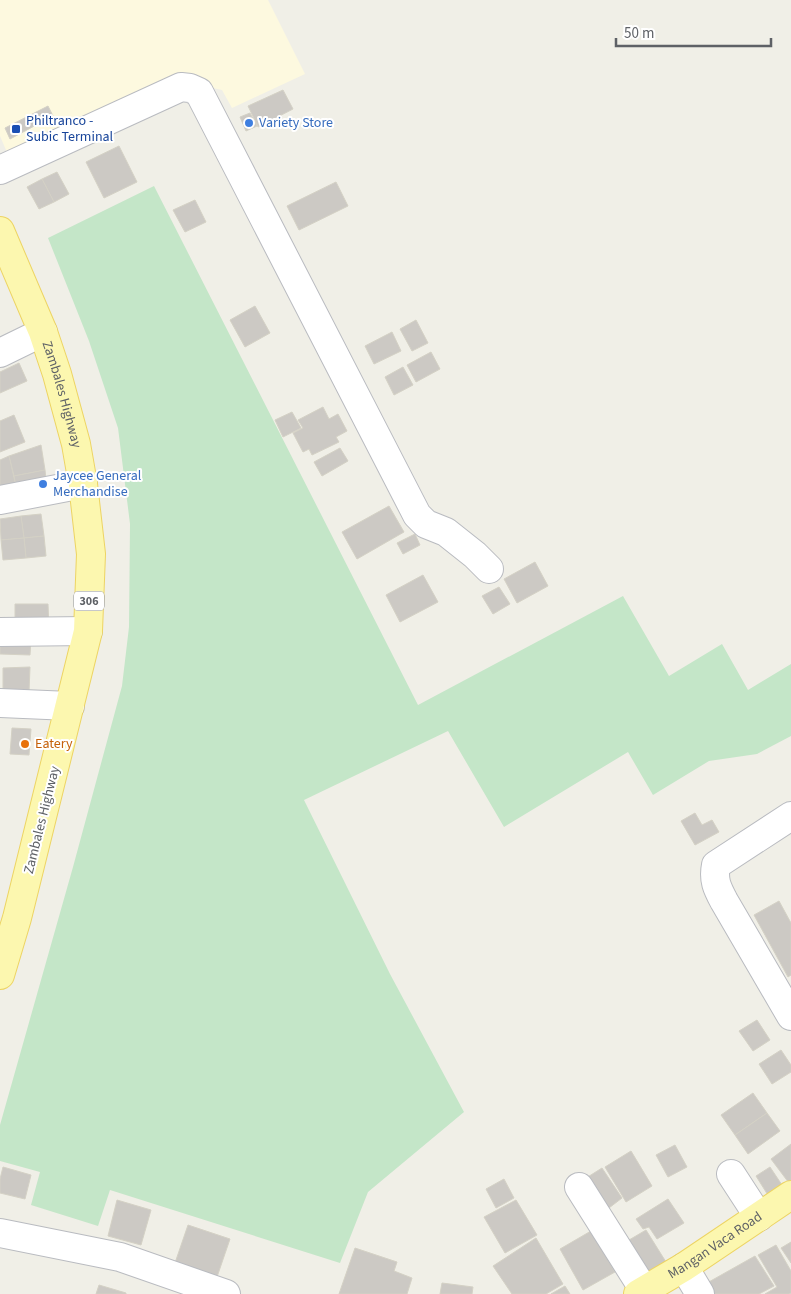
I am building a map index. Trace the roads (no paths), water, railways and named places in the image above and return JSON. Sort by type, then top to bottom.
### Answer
[{"type":"main road","name":"Zambales Highway","points":[[0,231],[43,332],[57,374],[76,444],[83,484],[91,554],[88,631],[17,918],[0,975]]},
{"type":"main road","name":"Mangan Vaca Road","points":[[641,1292],[684,1267],[791,1195]]},
{"type":"street","points":[[0,170],[181,87],[199,92],[417,515],[426,524],[446,532],[489,569]]},
{"type":"street","points":[[0,353],[43,332]]},
{"type":"street","points":[[0,500],[83,484]]},
{"type":"street","points":[[0,632],[88,631]]},
{"type":"street","points":[[0,703],[70,706]]},
{"type":"street","points":[[791,816],[716,865],[714,878],[724,901],[791,1016]]},
{"type":"street","points":[[732,1174],[759,1217]]},
{"type":"street","points":[[579,1187],[641,1292]]},
{"type":"street","points":[[0,1232],[120,1258],[226,1294]]},
{"type":"street","points":[[684,1267],[700,1294]]},
{"type":"place","name":"Variety Store","points":[[249,123]]},
{"type":"place","name":"Philtranco - Subic Terminal","points":[[16,129]]},
{"type":"place","name":"Jaycee General Merchandise","points":[[43,484]]},
{"type":"place","name":"Eatery","points":[[25,744]]}]
